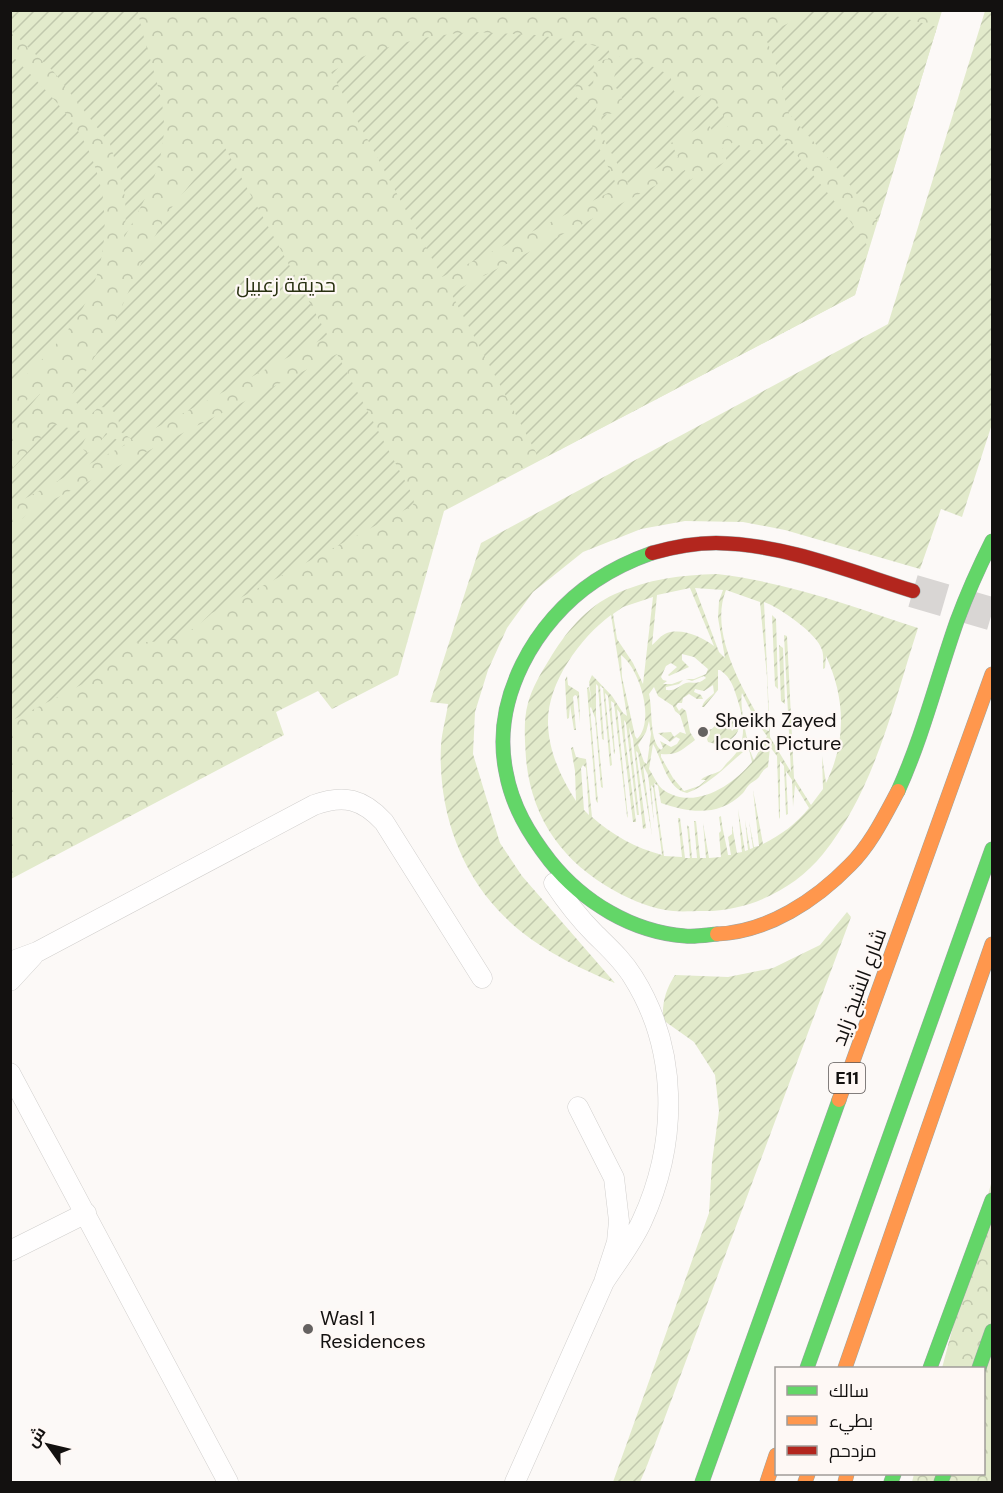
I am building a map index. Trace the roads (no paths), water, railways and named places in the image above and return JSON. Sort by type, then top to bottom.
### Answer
[{"type":"highway","points":[[913,591],[775,550],[713,543],[677,547],[653,553],[607,573],[573,598],[550,623],[535,643],[512,689],[503,728],[504,767],[516,808],[526,829],[552,866],[568,883],[587,899],[632,924],[682,936],[708,936],[735,934],[760,928],[785,916],[830,885],[850,866],[883,822],[907,772],[971,584],[993,541]]},
{"type":"highway","name":"شارع الشيخ زايد","points":[[702,1482],[993,674]]},
{"type":"highway","points":[[807,1367],[993,849]]},
{"type":"highway","points":[[845,1367],[993,944]]},
{"type":"highway","points":[[930,1367],[993,1200]]},
{"type":"highway","points":[[859,1367],[864,1314]]},
{"type":"highway","points":[[979,1367],[993,1331]]},
{"type":"highway","points":[[767,1482],[775,1460]]},
{"type":"street","points":[[10,962],[37,952],[314,805],[329,800],[345,799],[360,802],[373,810],[384,822],[482,978]]},
{"type":"street","points":[[526,829],[560,892],[594,933],[618,955],[633,976],[652,1015],[663,1049],[669,1103],[662,1164],[642,1221],[628,1247],[604,1282]]},
{"type":"street","points":[[10,981],[37,952]]},
{"type":"street","points":[[10,1073],[228,1482]]},
{"type":"street","points":[[515,1482],[604,1282],[617,1242],[618,1199],[614,1178],[578,1107]]},
{"type":"street","points":[[10,1251],[86,1213]]},
{"type":"tunnel","points":[[913,591],[992,614]]},
{"type":"place","name":"Sheikh Zayed Iconic Picture","points":[[703,732]]},
{"type":"place","name":"Wasl 1 Residences","points":[[308,1329]]},
{"type":"park label","name":"حديقة زعبيل","points":[[286,285]]}]
